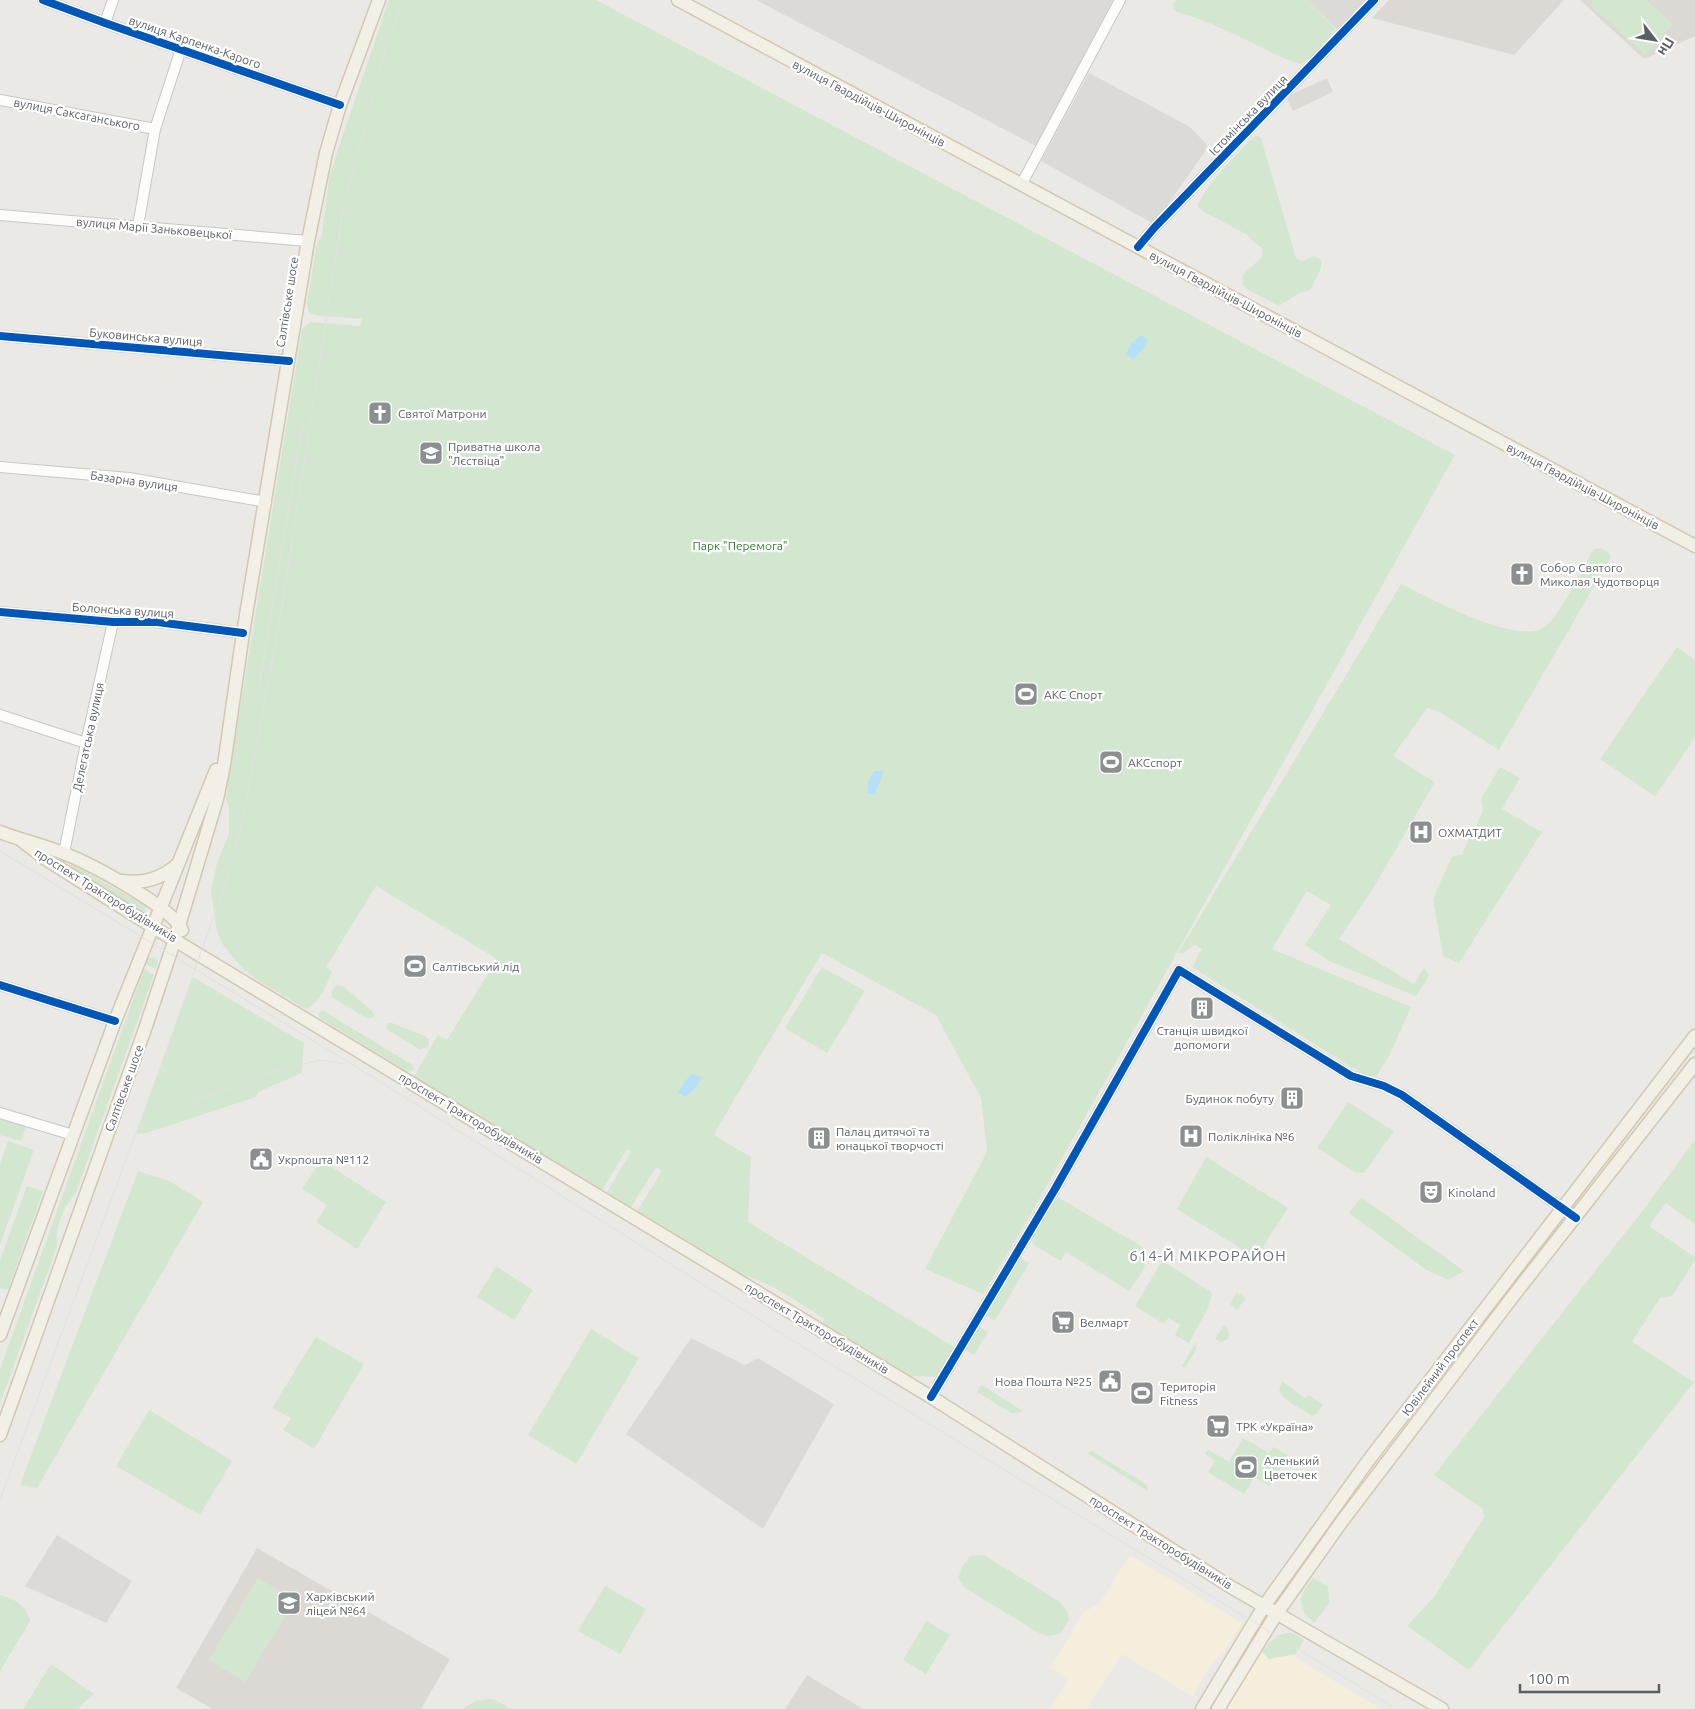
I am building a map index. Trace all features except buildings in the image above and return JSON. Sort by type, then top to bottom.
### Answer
[{"type":"main road","name":"Салтівське шосе","points":[[0,1435],[142,1038],[175,939],[217,799],[308,242],[326,153],[340,105],[379,0]]},
{"type":"main road","name":"вулиця Гвардійців-Широнінців","points":[[678,0],[1695,546]]},
{"type":"main road","name":"Салтівське шосе","points":[[0,1335],[114,1021],[212,783],[228,734]]},
{"type":"main road","name":"проспект Тракторобудівників","points":[[0,832],[64,853],[118,881],[161,907],[179,923],[192,949]]},
{"type":"main road","name":"проспект Тракторобудівників","points":[[21,840],[47,860],[153,927],[931,1398],[1264,1606],[1442,1709]]},
{"type":"main road","points":[[118,881],[134,883],[151,881],[166,874],[179,863]]},
{"type":"main road","name":"Ювілейний проспект","points":[[1202,1709],[1264,1606],[1368,1461],[1695,1036]]},
{"type":"main road","name":"Ювілейний проспект","points":[[1218,1709],[1277,1613],[1340,1524],[1514,1295],[1695,1064]]},
{"type":"main road","points":[[1502,1286],[1514,1295]]},
{"type":"street","name":"вулиця Карпенка-Карого","points":[[43,0],[340,105]]},
{"type":"street","points":[[105,23],[113,0]]},
{"type":"street","points":[[1021,185],[1120,0]]},
{"type":"street","name":"Істомінська вулиця","points":[[1138,247],[1155,227],[1374,0]]},
{"type":"street","points":[[138,226],[155,129],[181,48]]},
{"type":"street","name":"вулиця Саксаганського","points":[[0,100],[155,129]]},
{"type":"street","name":"вулиця Марії Заньковецької","points":[[0,215],[308,242]]},
{"type":"street","name":"Буковинська вулиця","points":[[0,336],[289,362]]},
{"type":"street","name":"Базарна вулиця","points":[[0,467],[129,478],[266,502]]},
{"type":"street","name":"Болонська вулиця","points":[[0,612],[113,622],[157,622],[244,634]]},
{"type":"street","name":"Делегатська вулиця","points":[[64,853],[113,622]]},
{"type":"street","points":[[0,715],[86,743]]},
{"type":"street","points":[[931,1398],[1055,1189],[1179,970],[1351,1076],[1384,1086],[1402,1095],[1576,1218]]},
{"type":"street","points":[[0,985],[114,1021]]},
{"type":"street","points":[[0,1113],[73,1135]]},
{"type":"shaded area","points":[[756,0],[1113,0],[1036,146]]},
{"type":"shaded area","points":[[1308,0],[1374,0],[1342,34]]},
{"type":"shaded area","points":[[1389,0],[1564,0],[1514,55],[1372,18]]},
{"type":"shaded area","points":[[1580,0],[1695,0],[1695,36],[1644,59]]},
{"type":"shaded area","points":[[1089,73],[1190,127],[1207,145],[1204,153],[1154,224],[1041,161]]},
{"type":"shaded area","points":[[1327,78],[1333,92],[1293,111],[1286,97]]},
{"type":"shaded area","points":[[691,1338],[745,1365],[758,1358],[834,1404],[763,1529],[626,1434]]},
{"type":"shaded area","points":[[57,1535],[132,1581],[106,1623],[25,1586]]},
{"type":"shaded area","name":"Харківський ліцей №64","points":[[257,1548],[450,1659],[421,1709],[213,1709],[176,1688]]},
{"type":"shaded area","points":[[1130,1555],[1242,1623],[1224,1653],[1215,1660],[1195,1691],[1194,1697],[1122,1654],[1087,1709],[1050,1709],[1068,1680],[1050,1668],[1084,1612],[1099,1604]]},
{"type":"shaded area","points":[[1268,1640],[1298,1659],[1381,1709],[1226,1709]]},
{"type":"shaded area","points":[[807,1675],[863,1709],[785,1709]]},
{"type":"green space","name":"Парк \"Перемога\"","points":[[389,0],[596,0],[1455,455],[1031,1214],[983,1294],[925,1269],[987,1152],[981,1098],[936,1015],[822,953],[718,1127],[714,1135],[751,1157],[748,1222],[956,1348],[939,1377],[907,1376],[822,1325],[825,1319],[795,1300],[763,1282],[740,1274],[636,1213],[662,1171],[656,1167],[630,1209],[606,1194],[631,1152],[627,1149],[601,1192],[413,1078],[438,1035],[447,1040],[497,959],[376,886],[326,967],[332,971],[322,993],[315,1003],[306,1009],[262,983],[242,968],[223,945],[217,932],[211,892],[217,863],[229,834],[229,807],[226,798],[228,782],[302,330],[311,322],[360,326],[362,319],[315,315],[309,312],[307,304],[316,247],[322,234],[329,179]]},
{"type":"green space","points":[[1177,0],[1308,0],[1335,28],[1321,48],[1301,64],[1290,61],[1206,22],[1177,12],[1172,6]]},
{"type":"green space","points":[[1594,0],[1646,0],[1673,24],[1645,55],[1590,5]]},
{"type":"green space","points":[[1257,136],[1261,138],[1296,258],[1302,261],[1314,256],[1321,260],[1321,268],[1310,290],[1301,292],[1279,306],[1247,289],[1242,283],[1243,274],[1262,257],[1262,249],[1246,234],[1204,212],[1197,206],[1222,170],[1252,138]]},
{"type":"green space","points":[[1601,548],[1608,552],[1611,557],[1499,750],[1438,711],[1427,708],[1393,756],[1435,782],[1374,887],[1339,939],[1414,984],[1424,968],[1429,975],[1416,996],[1329,961],[1305,945],[1331,905],[1307,891],[1272,949],[1411,1007],[1391,1052],[1377,1076],[1364,1075],[1192,967],[1202,949],[1195,945],[1182,954],[1178,953],[1401,584],[1452,609],[1496,626],[1516,631],[1534,631],[1546,626],[1552,619],[1594,549]]},
{"type":"green space","points":[[1677,647],[1695,660],[1695,737],[1655,796],[1600,759]]},
{"type":"green space","points":[[1500,767],[1520,778],[1502,809],[1542,832],[1459,963],[1443,956],[1433,899],[1452,857],[1462,854],[1483,811],[1481,799]]},
{"type":"green space","points":[[72,864],[146,906],[146,911],[142,912],[70,867]]},
{"type":"green space","points":[[152,957],[158,961],[156,969],[146,964],[148,959]]},
{"type":"green space","points":[[822,967],[865,991],[827,1053],[785,1028]]},
{"type":"green space","points":[[144,969],[154,975],[75,1195],[67,1205],[61,1218],[57,1233],[57,1246],[0,1404],[0,1369]]},
{"type":"green space","points":[[193,977],[304,1043],[302,1073],[258,1092],[256,1097],[146,1133],[136,1134]]},
{"type":"green space","points":[[337,985],[343,986],[373,1012],[374,1017],[368,1019],[332,997],[331,991]]},
{"type":"green space","points":[[322,1010],[411,1064],[414,1068],[413,1070],[407,1072],[320,1018],[318,1014]]},
{"type":"green space","points":[[388,1023],[425,1036],[429,1040],[428,1047],[419,1049],[388,1030],[386,1027]]},
{"type":"green space","points":[[1348,1102],[1394,1131],[1364,1173],[1355,1172],[1317,1148]]},
{"type":"green space","points":[[0,1116],[27,1124],[21,1141],[0,1135]]},
{"type":"green space","points":[[1695,1140],[1695,1224],[1666,1203],[1649,1226],[1695,1257],[1695,1260],[1672,1296],[1660,1298],[1632,1342],[1694,1382],[1469,1670],[1407,1626],[1434,1597],[1484,1517],[1483,1509],[1434,1475],[1637,1218]]},
{"type":"green space","points":[[8,1141],[34,1150],[0,1245],[0,1164]]},
{"type":"green space","points":[[1206,1157],[1288,1208],[1256,1258],[1177,1209]]},
{"type":"green space","points":[[321,1160],[386,1202],[357,1249],[316,1222],[327,1205],[302,1189]]},
{"type":"green space","points":[[138,1171],[169,1181],[203,1202],[37,1488],[20,1485]]},
{"type":"green space","points":[[27,1186],[43,1191],[8,1290],[0,1288],[0,1260]]},
{"type":"green space","points":[[1056,1196],[1141,1246],[1145,1252],[1145,1264],[1129,1291],[1066,1252],[1061,1261],[1035,1246],[1030,1239]]},
{"type":"green space","points":[[1361,1197],[1464,1271],[1448,1280],[1425,1269],[1349,1213]]},
{"type":"green space","points":[[1019,1257],[1029,1263],[995,1321],[985,1315]]},
{"type":"green space","points":[[1162,1261],[1212,1294],[1208,1308],[1189,1343],[1175,1335],[1180,1325],[1168,1318],[1164,1324],[1135,1306]]},
{"type":"green space","points":[[496,1266],[533,1290],[514,1320],[477,1297]]},
{"type":"green space","points":[[1237,1292],[1246,1298],[1237,1310],[1230,1304]]},
{"type":"green space","points":[[1224,1325],[1228,1330],[1229,1337],[1221,1342],[1215,1339]]},
{"type":"green space","points":[[978,1326],[988,1332],[974,1355],[964,1349]]},
{"type":"green space","points":[[591,1329],[639,1358],[576,1464],[528,1435]]},
{"type":"green space","points":[[316,1337],[364,1364],[314,1449],[283,1430],[291,1418],[272,1408]]},
{"type":"green space","points":[[1197,1341],[1196,1350],[1185,1368],[1182,1366]]},
{"type":"green space","points":[[1282,1381],[1305,1398],[1309,1395],[1323,1405],[1312,1416],[1282,1396],[1279,1390]]},
{"type":"green space","points":[[980,1386],[984,1386],[1024,1412],[1011,1413],[977,1392]]},
{"type":"green space","points":[[149,1410],[232,1461],[200,1515],[116,1466]]},
{"type":"green space","name":"Аленький Цветочек","points":[[1243,1438],[1269,1453],[1273,1447],[1288,1455],[1270,1486],[1254,1477],[1244,1494],[1208,1472],[1215,1461],[1205,1454],[1208,1450],[1229,1462]]},
{"type":"green space","points":[[1092,1451],[1147,1485],[1148,1491],[1087,1453]]},
{"type":"green space","points":[[984,1555],[1060,1602],[1067,1611],[1069,1620],[1060,1634],[1048,1636],[1039,1633],[965,1588],[958,1578],[961,1569],[970,1556]]},
{"type":"green space","points":[[258,1578],[295,1600],[245,1682],[209,1660]]},
{"type":"green space","points":[[1313,1578],[1328,1587],[1329,1603],[1314,1623],[1304,1611],[1301,1601],[1304,1591]]},
{"type":"green space","points":[[605,1586],[646,1609],[620,1654],[578,1631]]},
{"type":"green space","points":[[0,1595],[19,1604],[25,1610],[30,1621],[0,1671]]},
{"type":"green space","points":[[926,1621],[950,1635],[926,1674],[903,1660]]},
{"type":"green space","points":[[1286,1633],[1292,1633],[1304,1640],[1296,1654],[1269,1659],[1262,1652],[1272,1640]]},
{"type":"green space","points":[[51,1664],[94,1694],[77,1709],[23,1709]]},
{"type":"green space","points":[[496,1700],[511,1709],[461,1709],[476,1701]]},
{"type":"water","points":[[1142,335],[1148,340],[1133,360],[1126,354],[1132,342]]},
{"type":"water","points":[[874,771],[884,771],[875,794],[868,794],[868,782]]},
{"type":"water","points":[[693,1073],[701,1078],[695,1089],[685,1097],[678,1092]]},
{"type":"tram line","points":[[0,1500],[161,1065],[223,890],[241,829],[282,607],[343,209],[388,40],[404,0]]},
{"type":"tram line","points":[[258,695],[303,421]]},
{"type":"tram line","points":[[0,851],[355,1066],[782,1334],[1396,1709]]},
{"type":"tram line","points":[[168,1052],[170,1069],[180,1083],[189,1089]]},
{"type":"tram line","points":[[136,1126],[199,1099],[276,1071],[320,1060],[346,1064]]},
{"type":"tram line","points":[[161,1063],[166,1077],[174,1087],[200,1099]]},
{"type":"cycle path","points":[[43,0],[340,105]]},
{"type":"cycle path","points":[[1138,247],[1155,227],[1374,0]]},
{"type":"cycle path","points":[[0,336],[289,361]]},
{"type":"cycle path","points":[[0,612],[113,622],[157,622],[243,633]]},
{"type":"cycle path","points":[[931,1397],[1055,1189],[1179,970],[1351,1076],[1384,1086],[1402,1095],[1576,1218]]},
{"type":"cycle path","points":[[0,985],[115,1021]]},
{"type":"place","name":"Святої Матрони","points":[[380,413]]},
{"type":"place","name":"Приватна школа \"Лєствіца\"","points":[[431,453]]},
{"type":"place","name":"Собор Святого Миколая Чудотворця","points":[[1522,574]]},
{"type":"place","name":"АКС Спорт","points":[[1026,694]]},
{"type":"place","name":"АКСспорт","points":[[1111,762]]},
{"type":"place","name":"ОХМАТДИТ","points":[[1421,832]]},
{"type":"place","name":"Салтівський лід","points":[[415,966]]},
{"type":"place","name":"Станція швидкої допомоги","points":[[1202,1008]]},
{"type":"place","name":"Будинок побуту","points":[[1292,1098]]},
{"type":"place","name":"Поліклініка №6","points":[[1191,1136]]},
{"type":"place","name":"Палац дитячої та юнацької творчості","points":[[819,1138]]},
{"type":"place","name":"Укрпошта №112","points":[[261,1159]]},
{"type":"place","name":"Kinoland","points":[[1431,1192]]},
{"type":"place","name":"Велмарт","points":[[1063,1322]]},
{"type":"place","name":"Нова Пошта №25","points":[[1110,1381]]},
{"type":"place","name":"Територія Fitness","points":[[1142,1393]]},
{"type":"place","name":"ТРК «Україна»","points":[[1218,1426]]},
{"type":"place","name":"Аленький Цветочек","points":[[1246,1467]]},
{"type":"place","name":"Харківський ліцей №64","points":[[289,1603]]},
{"type":"district","name":"614-Й МІКРОРАЙОН","points":[[1208,1255]]}]
